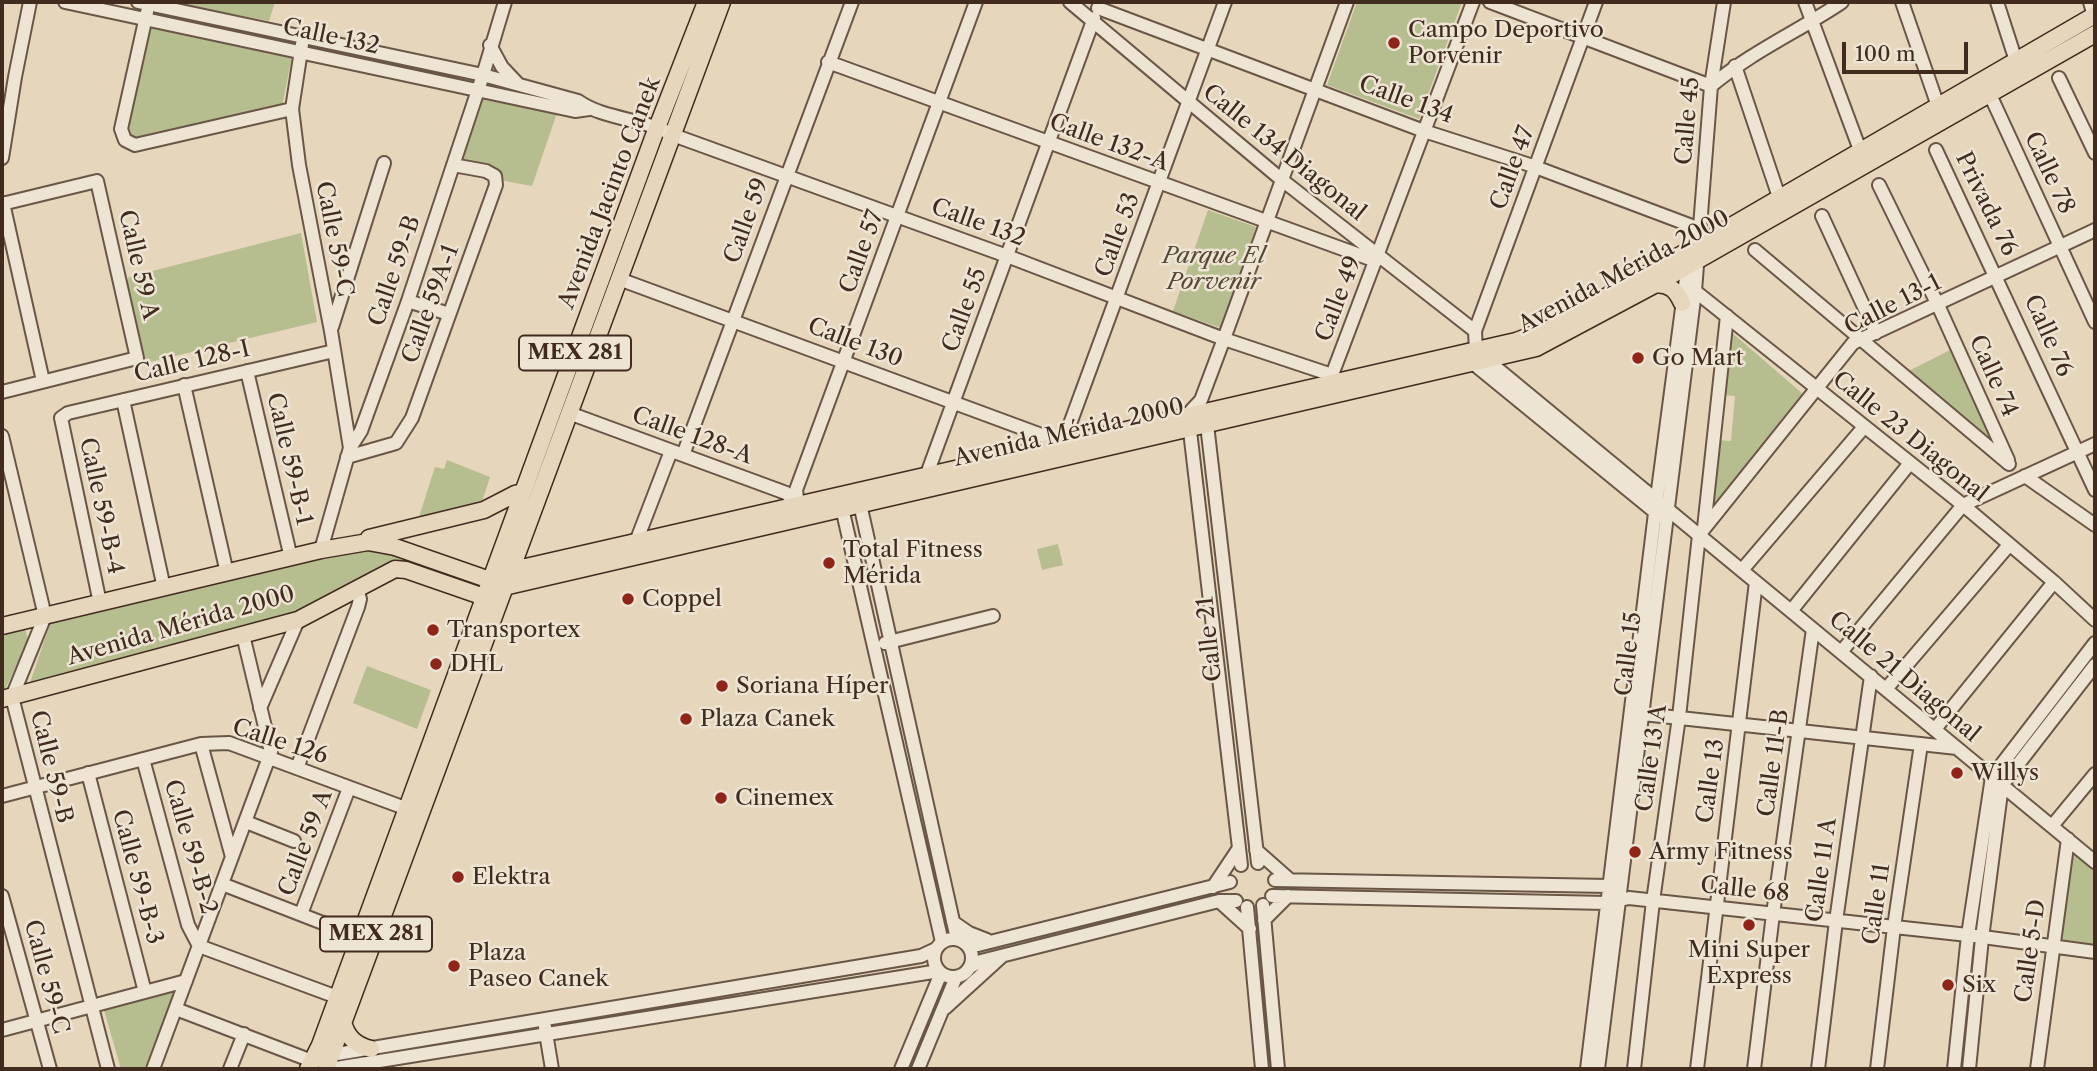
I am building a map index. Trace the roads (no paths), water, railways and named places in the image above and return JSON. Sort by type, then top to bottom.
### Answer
[{"type":"main road","name":"Avenida Jacinto Canek","points":[[320,1063],[343,1022],[484,597],[501,579],[523,492],[639,202],[673,135],[682,87],[706,2]]},
{"type":"main road","name":"Avenida Jacinto Canek","points":[[320,1063],[337,997],[359,937],[413,811],[619,279],[658,126],[682,87],[722,2]]},
{"type":"main road","name":"Avenida Mérida 2000","points":[[501,579],[636,542],[798,511],[860,504],[1064,450],[1189,422],[1205,412],[1334,384],[1536,348],[1656,284],[1693,251],[1779,197],[1938,106],[1986,87],[2016,61],[2095,15]]},
{"type":"main road","name":"Avenida Mérida 2000","points":[[1479,358],[1535,335],[1693,251],[1986,87],[2095,33]]},
{"type":"main road","points":[[1656,284],[1670,286],[1682,303]]},
{"type":"main road","name":"Avenida Mérida 2000","points":[[2,626],[350,544],[381,543],[501,579],[798,511],[927,474],[1064,450]]},
{"type":"main road","points":[[350,544],[484,510],[523,492]]},
{"type":"main road","name":"Avenida Mérida 2000","points":[[7,698],[298,620],[395,569],[406,570],[484,597]]},
{"type":"main road","points":[[343,1022],[346,1033],[352,1040],[371,1049]]},
{"type":"street","points":[[2,158],[30,2]]},
{"type":"street","name":"Calle 132","points":[[65,2],[575,111],[589,109],[658,126],[673,135],[1117,297],[1334,384]]},
{"type":"street","name":"Calle 59-B","points":[[321,550],[348,453],[361,431],[408,301],[505,2]]},
{"type":"street","name":"Calle 59","points":[[636,542],[734,320],[852,2]]},
{"type":"street","name":"Calle 57","points":[[798,511],[796,490],[976,2]]},
{"type":"street","name":"Calle 134 Diagonal","points":[[1070,2],[1377,259],[1475,331]]},
{"type":"street","name":"Calle 53","points":[[1064,450],[1225,2]]},
{"type":"street","points":[[1189,422],[1205,412],[1224,339],[1347,2]]},
{"type":"street","name":"Calle 49","points":[[1334,384],[1472,2]]},
{"type":"street","points":[[1490,2],[1711,86],[1735,66],[1842,2]]},
{"type":"street","name":"Calle 47","points":[[1479,358],[1475,331],[1596,2]]},
{"type":"street","name":"Calle 45","points":[[1693,251],[1711,86],[1724,2]]},
{"type":"street","points":[[1805,2],[1860,150]]},
{"type":"street","points":[[1902,2],[1938,106]]},
{"type":"street","points":[[1997,2],[2016,61]]},
{"type":"street","points":[[2090,2],[2095,15]]},
{"type":"street","points":[[146,3],[145,19],[121,129],[125,140],[135,145],[292,109]]},
{"type":"street","name":"Calle 132","points":[[146,3],[483,75],[578,101],[589,109]]},
{"type":"street","name":"Calle 55","points":[[927,474],[1099,5]]},
{"type":"street","name":"Calle 134","points":[[1099,5],[1424,131],[1535,168],[1693,251]]},
{"type":"street","name":"Calle 59-C","points":[[304,37],[292,109],[299,165],[331,331],[348,453]]},
{"type":"street","points":[[490,45],[502,67],[519,85]]},
{"type":"street","name":"Calle 132-A","points":[[828,62],[1267,223],[1377,259]]},
{"type":"street","points":[[1735,66],[1779,197]]},
{"type":"street","points":[[2,85],[15,77]]},
{"type":"street","points":[[2059,78],[2095,153]]},
{"type":"street","name":"Calle 78","points":[[1986,87],[2095,322]]},
{"type":"street","name":"Privada 76","points":[[1937,150],[1998,277]]},
{"type":"street","points":[[331,331],[384,163]]},
{"type":"street","name":"Calle 59A-1","points":[[348,453],[396,443],[412,418],[496,185],[495,176],[486,171],[453,165]]},
{"type":"street","name":"Calle 59 A","points":[[3,204],[97,181],[137,358],[43,381]]},
{"type":"street","name":"Calle 74","points":[[1860,341],[2009,464],[1938,305],[1880,185]]},
{"type":"street","points":[[2,392],[43,381],[3,204]]},
{"type":"street","points":[[1822,216],[1876,333]]},
{"type":"street","name":"Calle 13-1","points":[[1702,532],[1853,344],[2095,230]]},
{"type":"street","points":[[1755,250],[1860,341]]},
{"type":"street","name":"Calle 15","points":[[1587,1069],[1617,896],[1643,714],[1661,510],[1695,291],[1693,251]]},
{"type":"street","name":"Calle 15","points":[[1598,1069],[1682,303],[1693,251]]},
{"type":"street","name":"Calle 76","points":[[1998,277],[2095,490]]},
{"type":"street","name":"Calle 130","points":[[619,279],[844,361],[1064,450]]},
{"type":"street","name":"Calle 23 Diagonal","points":[[1695,291],[1963,505],[2095,620]]},
{"type":"street","points":[[408,301],[449,314]]},
{"type":"street","name":"Calle 13 A","points":[[1634,1069],[1727,316]]},
{"type":"street","name":"Calle 128-I","points":[[61,418],[68,413],[334,351]]},
{"type":"street","name":"Calle 21 Diagonal","points":[[1479,358],[1661,510],[1702,532],[1756,582],[2095,862]]},
{"type":"street","name":"Calle 59-B-1","points":[[247,371],[291,558]]},
{"type":"street","points":[[184,385],[226,573]]},
{"type":"street","points":[[123,400],[164,588]]},
{"type":"street","name":"Calle 21","points":[[1205,412],[1257,856]]},
{"type":"street","name":"Calle 128-A","points":[[569,413],[786,493],[798,511]]},
{"type":"street","name":"Calle 59-B-4","points":[[61,418],[100,603]]},
{"type":"street","name":"Calle 21","points":[[1189,422],[1241,865]]},
{"type":"street","points":[[1742,570],[1864,427]]},
{"type":"street","points":[[2,436],[45,616]]},
{"type":"street","points":[[1841,652],[1963,505],[2095,444]]},
{"type":"street","points":[[1791,611],[1910,464]]},
{"type":"street","points":[[2025,476],[2095,525]]},
{"type":"street","points":[[176,1009],[320,1063],[546,1034],[909,974],[940,972],[956,977],[967,972],[973,956],[961,940],[954,922],[860,504]]},
{"type":"street","points":[[842,508],[939,928],[939,946],[934,960],[940,972],[901,1069]]},
{"type":"street","points":[[1886,689],[2009,545]]},
{"type":"street","name":"Calle 13","points":[[1697,1069],[1756,582]]},
{"type":"street","points":[[1935,729],[2054,582]]},
{"type":"street","points":[[297,768],[358,607],[360,599],[356,588]]},
{"type":"street","name":"Calle 59-B","points":[[45,616],[7,698],[34,787],[108,1069]]},
{"type":"street","points":[[874,646],[993,616]]},
{"type":"street","points":[[260,708],[298,620]]},
{"type":"street","name":"Calle 11-B","points":[[1754,1069],[1813,629]]},
{"type":"street","points":[[153,1069],[271,752],[243,635]]},
{"type":"street","points":[[1954,1069],[1968,935],[1997,781],[2095,643]]},
{"type":"street","points":[[1216,650],[1232,648]]},
{"type":"street","points":[[1969,1069],[1997,781],[2095,665]]},
{"type":"street","name":"Calle 11 A","points":[[1818,1069],[1871,676]]},
{"type":"street","points":[[1643,714],[1958,748]]},
{"type":"street","name":"Calle 126","points":[[2,796],[201,744],[229,743],[413,811]]},
{"type":"street","points":[[201,744],[232,858]]},
{"type":"street","name":"Calle 11","points":[[1877,1069],[1894,927],[1921,744]]},
{"type":"street","name":"Calle 59-B-2","points":[[143,759],[188,925],[199,946]]},
{"type":"street","name":"Calle 59-B-3","points":[[88,773],[145,992]]},
{"type":"street","points":[[2052,826],[2095,775]]},
{"type":"street","name":"Calle 59 A","points":[[301,914],[349,788]]},
{"type":"street","points":[[246,822],[294,841]]},
{"type":"street","name":"Calle 5-D","points":[[2037,1069],[2068,839]]},
{"type":"street","points":[[1213,887],[1239,848]]},
{"type":"street","points":[[1257,856],[1241,865],[1232,875],[1230,882],[1232,895],[1241,904],[1250,929],[1262,1069]]},
{"type":"street","points":[[1257,856],[1275,880]]},
{"type":"street","points":[[1257,856],[1290,880]]},
{"type":"street","points":[[1275,880],[1444,883],[1617,896]]},
{"type":"street","points":[[1275,880],[1267,900],[1264,920],[1278,1069]]},
{"type":"street","points":[[320,1063],[371,1049],[920,956],[939,946],[961,940],[978,945],[1230,882]]},
{"type":"street","points":[[1442,899],[1444,883]]},
{"type":"street","points":[[222,884],[359,937]]},
{"type":"street","name":"Calle 59-C","points":[[2,896],[50,1069]]},
{"type":"street","points":[[970,967],[1003,955],[1219,901],[1241,904],[1288,896],[1442,899],[1617,896]]},
{"type":"street","points":[[1264,920],[1288,896]]},
{"type":"street","name":"Calle 68","points":[[1617,896],[1968,935],[2095,952]]},
{"type":"street","points":[[1219,901],[1250,929]]},
{"type":"street","points":[[1099,915],[1103,930]]},
{"type":"street","points":[[954,922],[969,933],[993,942]]},
{"type":"street","points":[[920,956],[939,928]]},
{"type":"street","points":[[199,946],[337,997]]},
{"type":"street","points":[[942,1010],[1003,955]]},
{"type":"street","points":[[909,974],[926,989],[927,1006]]},
{"type":"street","points":[[918,1069],[956,977]]},
{"type":"street","points":[[2,1030],[186,981]]},
{"type":"street","points":[[746,986],[749,1001]]},
{"type":"street","points":[[544,1020],[552,1069]]},
{"type":"street","points":[[230,1069],[244,1034]]},
{"type":"place","name":"Campo Deportivo Porvenir","points":[[1394,43]]},
{"type":"place","name":"Go Mart","points":[[1638,358]]},
{"type":"place","name":"Total Fitness Mérida","points":[[829,563]]},
{"type":"place","name":"Coppel","points":[[628,599]]},
{"type":"place","name":"Transportex","points":[[433,630]]},
{"type":"place","name":"DHL","points":[[436,664]]},
{"type":"place","name":"Soriana Híper","points":[[722,686]]},
{"type":"place","name":"Plaza Canek","points":[[686,719]]},
{"type":"place","name":"Willys","points":[[1957,773]]},
{"type":"place","name":"Cinemex","points":[[721,798]]},
{"type":"place","name":"Army Fitness","points":[[1635,852]]},
{"type":"place","name":"Elektra","points":[[458,877]]},
{"type":"place","name":"Mini Super Express","points":[[1749,925]]},
{"type":"place","name":"Plaza Paseo Canek","points":[[454,966]]},
{"type":"place","name":"Six","points":[[1948,985]]},
{"type":"park label","name":"Parque El Porvenir","points":[[1214,269]]}]
